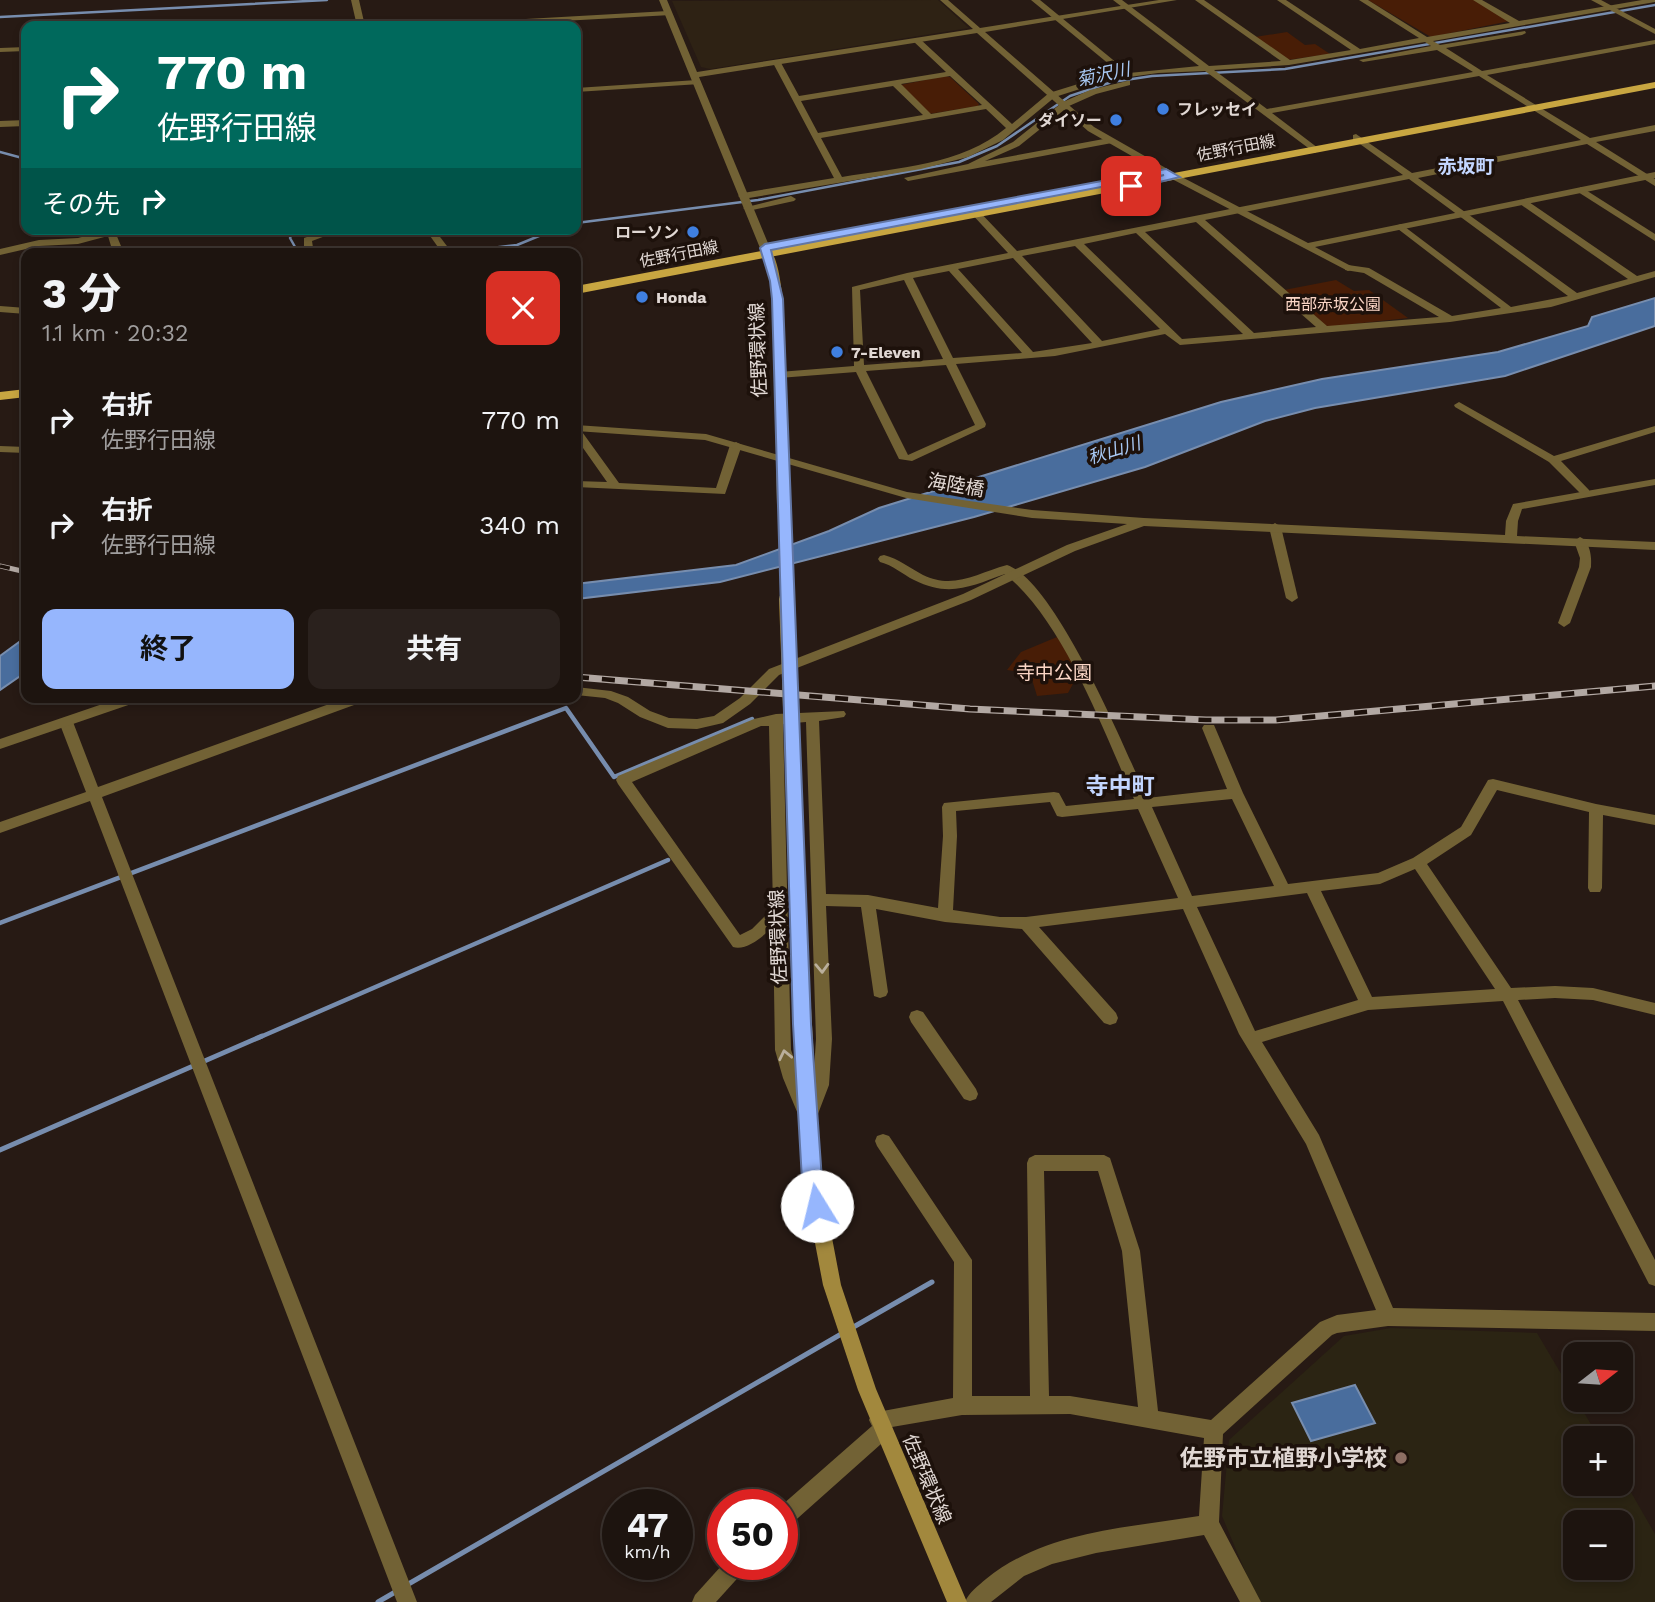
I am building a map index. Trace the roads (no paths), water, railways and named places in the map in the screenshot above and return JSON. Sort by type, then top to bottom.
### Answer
[{"type":"main road","name":"佐野行田線","points":[[1532,106],[1655,79]]},
{"type":"main road","name":"佐野行田線","points":[[581,283],[767,251],[1655,85]]},
{"type":"main road","name":"佐野行田線","points":[[581,289],[767,251]]},
{"type":"main road","name":"佐野環状線","points":[[767,251],[778,299],[796,870],[812,1180],[832,1285],[881,1425],[957,1602]]},
{"type":"main road","points":[[0,387],[21,385]]},
{"type":"main road","points":[[0,396],[21,394]]},
{"type":"street","points":[[355,0],[359,21]]},
{"type":"street","points":[[663,0],[767,251]]},
{"type":"street","points":[[944,0],[1058,100],[1110,141],[1348,268],[1366,270],[1450,319]]},
{"type":"street","points":[[1035,0],[1126,74]]},
{"type":"street","points":[[1117,0],[1313,148]]},
{"type":"street","points":[[581,90],[696,79],[777,63],[1173,0]]},
{"type":"street","points":[[1199,0],[1289,63]]},
{"type":"street","points":[[1280,0],[1359,51]]},
{"type":"street","points":[[1363,0],[1650,176],[1655,183]]},
{"type":"street","points":[[1477,0],[1518,24]]},
{"type":"street","points":[[1595,0],[1655,32]]},
{"type":"street","points":[[1270,74],[1518,24],[1655,0]]},
{"type":"street","points":[[972,164],[1016,144],[1058,100],[1136,82],[1433,43],[1655,9]]},
{"type":"street","points":[[526,21],[668,13]]},
{"type":"street","points":[[917,41],[1012,129]]},
{"type":"street","points":[[1266,113],[1655,42]]},
{"type":"street","points":[[0,50],[21,49]]},
{"type":"street","points":[[777,63],[839,180]]},
{"type":"street","points":[[746,202],[839,180],[958,157],[992,143],[1082,84],[1126,74],[1214,73],[1239,76]]},
{"type":"street","points":[[797,99],[950,74]]},
{"type":"street","points":[[895,83],[929,117]]},
{"type":"street","points":[[817,136],[986,107]]},
{"type":"street","points":[[0,124],[21,123]]},
{"type":"street","points":[[907,276],[981,424],[908,459],[903,457],[859,369],[855,289],[907,276],[1655,128]]},
{"type":"street","points":[[1359,139],[1577,298]]},
{"type":"street","points":[[746,202],[1110,141]]},
{"type":"street","points":[[1307,246],[1650,176]]},
{"type":"street","points":[[1581,190],[1655,239]]},
{"type":"street","points":[[1523,202],[1636,281]]},
{"type":"street","points":[[974,212],[1099,344]]},
{"type":"street","points":[[1199,219],[1325,330]]},
{"type":"street","points":[[1401,227],[1509,310]]},
{"type":"street","points":[[1139,231],[1251,336]]},
{"type":"street","points":[[0,252],[38,243],[66,243],[102,235]]},
{"type":"street","points":[[308,248],[307,240],[319,235]]},
{"type":"street","points":[[1078,243],[1180,342],[1450,319],[1577,298],[1655,274]]},
{"type":"street","points":[[952,268],[1030,355]]},
{"type":"street","points":[[0,309],[21,311]]},
{"type":"street","points":[[779,375],[1055,354],[1167,331]]},
{"type":"street","points":[[1459,405],[1553,460],[1586,492]]},
{"type":"street","name":"海陸橋","points":[[581,429],[681,434],[736,445],[875,487],[962,505],[1032,514],[1144,522],[1655,545]]},
{"type":"street","points":[[1553,460],[1655,429]]},
{"type":"street","points":[[581,436],[616,487]]},
{"type":"street","points":[[581,484],[721,492],[736,445]]},
{"type":"street","points":[[0,449],[21,450]]},
{"type":"street","points":[[1511,537],[1511,521],[1517,506],[1655,482]]},
{"type":"street","points":[[581,692],[606,694],[623,700],[668,723],[697,724],[718,720],[745,701],[774,672],[936,610],[1071,548],[1144,522]]},
{"type":"street","points":[[1275,527],[1292,598]]},
{"type":"street","points":[[1564,623],[1585,568],[1586,558],[1580,541]]},
{"type":"street","points":[[884,559],[898,563],[916,576],[942,588],[962,585],[1007,569],[1016,575],[1049,619],[1082,669],[1251,1040],[1312,1140],[1388,1317]]},
{"type":"street","points":[[0,744],[121,703]]},
{"type":"street","points":[[0,828],[346,703]]},
{"type":"street","points":[[780,909],[757,933],[738,943],[623,780],[729,734],[776,719],[839,714]]},
{"type":"street","points":[[808,1119],[821,1085],[824,1039],[811,717]]},
{"type":"street","points":[[776,719],[783,1050],[791,1079],[808,1119]]},
{"type":"street","points":[[718,720],[729,734]]},
{"type":"street","points":[[66,722],[407,1602]]},
{"type":"street","points":[[1209,728],[1236,793],[1283,889]]},
{"type":"street","points":[[820,900],[868,901],[945,916],[1026,923],[1380,878],[1418,862],[1466,831],[1493,783],[1596,809],[1655,820]]},
{"type":"street","points":[[945,916],[950,836],[948,807],[1054,797],[1062,812],[1236,793]]},
{"type":"street","points":[[1595,888],[1596,809]]},
{"type":"street","points":[[1418,862],[1507,994],[1655,1278]]},
{"type":"street","points":[[1311,886],[1368,1004]]},
{"type":"street","points":[[868,901],[880,992]]},
{"type":"street","points":[[1026,923],[1110,1018]]},
{"type":"street","points":[[1251,1040],[1368,1004],[1507,994],[1593,994],[1655,1009]]},
{"type":"street","points":[[917,1017],[970,1094]]},
{"type":"street","points":[[883,1141],[963,1260],[962,1406]]},
{"type":"street","points":[[1040,1405],[1035,1163],[1104,1163],[1131,1251],[1149,1419]]},
{"type":"street","points":[[1251,1602],[1209,1524],[1214,1430],[1326,1328],[1388,1317],[1655,1322]]},
{"type":"street","points":[[798,1504],[881,1425],[962,1406],[1070,1405],[1214,1430]]},
{"type":"street","points":[[975,1602],[993,1586],[1032,1561],[1209,1524]]},
{"type":"street","points":[[702,1602],[722,1580]]},
{"type":"water","name":"秋山川","points":[[1655,298],[1655,326],[1505,376],[1315,408],[1265,421],[1145,467],[974,517],[720,582],[581,598],[581,583],[736,565],[829,531],[879,508],[1221,402],[1322,379],[1498,352],[1588,326],[1592,317]]},
{"type":"water","points":[[21,641],[21,675],[0,690],[0,656]]},
{"type":"water","points":[[1355,1385],[1375,1423],[1311,1441],[1292,1403]]},
{"type":"waterway","points":[[0,17],[327,0]]},
{"type":"waterway","name":"菊沢川","points":[[581,222],[758,200],[959,162],[997,146],[1070,96],[1112,82],[1152,76],[1285,69],[1655,5]]},
{"type":"waterway","name":"菊沢川","points":[[0,152],[21,158]]},
{"type":"waterway","name":"菊沢川","points":[[291,235],[290,238],[296,248]]},
{"type":"waterway","name":"菊沢川","points":[[492,248],[517,245],[541,235]]},
{"type":"waterway","points":[[0,923],[566,708],[614,777],[752,719]]},
{"type":"waterway","points":[[258,1038],[668,860]]},
{"type":"waterway","points":[[0,1150],[262,1036]]},
{"type":"waterway","points":[[850,1329],[932,1282]]},
{"type":"waterway","points":[[405,1586],[843,1333]]},
{"type":"waterway","points":[[378,1602],[397,1591]]},
{"type":"railway","points":[[0,566],[21,571]]},
{"type":"railway","points":[[581,677],[970,709],[1206,720],[1276,720],[1655,686]]},
{"type":"place","name":"フレッセイ","points":[[1163,109]]},
{"type":"place","name":"ダイソー","points":[[1116,120]]},
{"type":"place","name":"ローソン","points":[[693,232]]},
{"type":"place","name":"Honda","points":[[642,297]]},
{"type":"place","name":"7-Eleven","points":[[837,352]]},
{"type":"place","name":"佐野市立植野小学校","points":[[1401,1458]]},
{"type":"district","name":"赤坂町","points":[[1466,166]]},
{"type":"district","name":"寺中町","points":[[1120,786]]},
{"type":"park label","name":"西部赤坂公園","points":[[1333,304]]},
{"type":"park label","name":"寺中公園","points":[[1054,672]]}]
